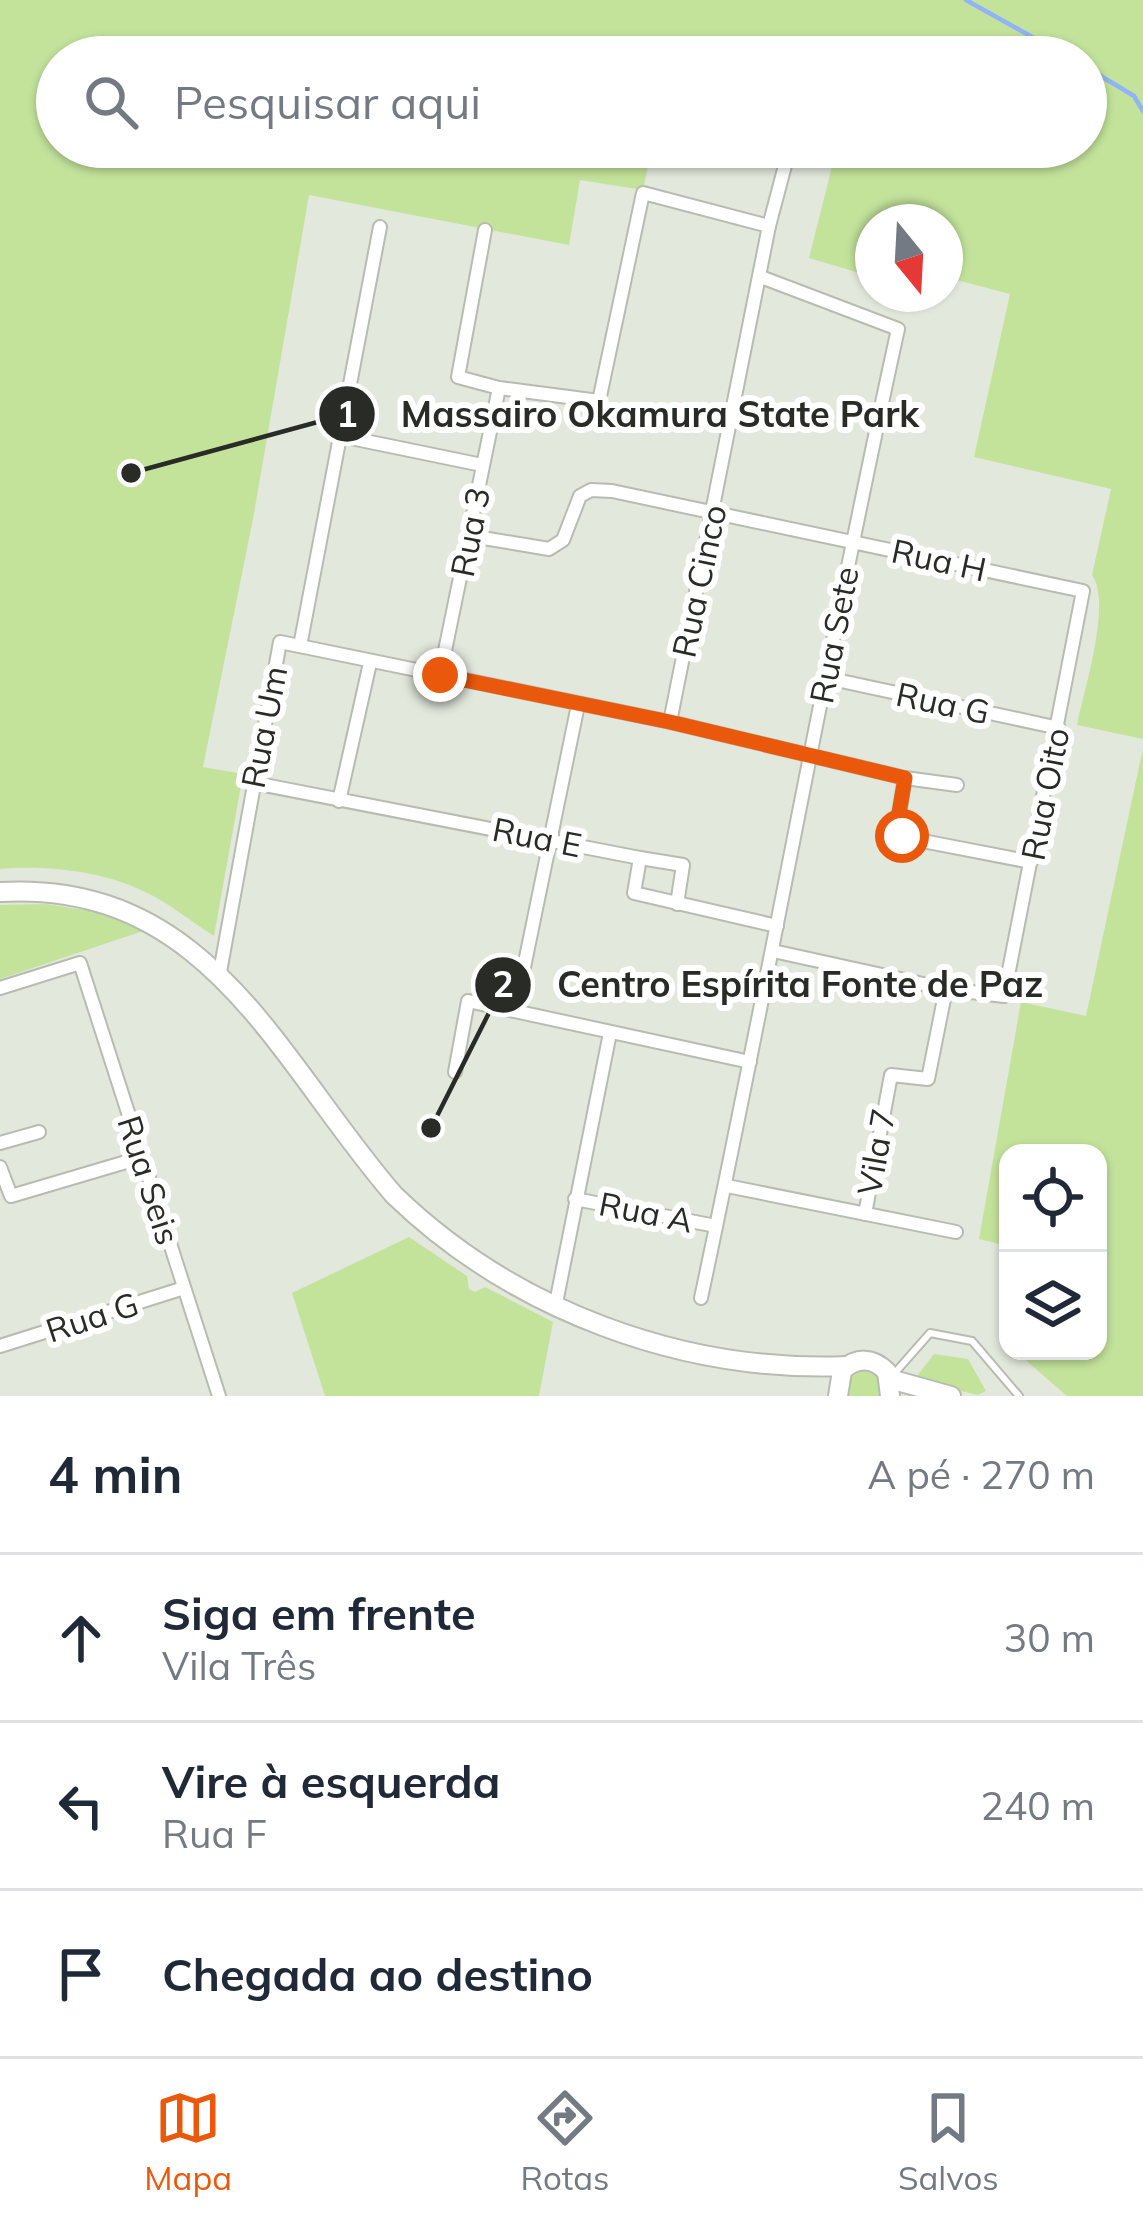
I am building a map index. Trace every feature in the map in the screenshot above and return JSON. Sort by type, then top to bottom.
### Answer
[{"type":"main road","points":[[0,892],[62,893],[103,903],[144,919],[220,973],[394,1195],[467,1256],[555,1309],[650,1340],[788,1369],[875,1363],[890,1387],[951,1396]]},
{"type":"main road","points":[[788,1369],[837,1396],[838,1379],[847,1366]]},
{"type":"street","name":"Rua Cinco","points":[[670,722],[784,168]]},
{"type":"street","points":[[485,230],[458,377],[500,388],[599,401],[643,194],[769,226]]},
{"type":"street","name":"Rua Um","points":[[220,973],[280,642],[300,646],[380,226]]},
{"type":"street","name":"Rua Sete","points":[[701,1298],[727,1186],[851,541],[898,329],[761,277]]},
{"type":"street","name":"Rua 3","points":[[440,675],[500,388]]},
{"type":"street","points":[[341,436],[482,465]]},
{"type":"street","name":"Rua H","points":[[471,536],[553,548],[564,538],[573,506],[584,493],[612,491],[1083,591]]},
{"type":"street","name":"Rua Oito","points":[[946,989],[1004,996],[1083,591]]},
{"type":"street","points":[[300,646],[670,722],[905,778],[957,785]]},
{"type":"street","points":[[339,801],[370,663]]},
{"type":"street","name":"Rua G","points":[[827,677],[1059,728]]},
{"type":"street","points":[[515,1011],[578,705]]},
{"type":"street","points":[[905,778],[897,825],[902,836],[1031,862]]},
{"type":"street","name":"Rua E","points":[[254,783],[683,865],[677,904]]},
{"type":"street","points":[[640,858],[634,893],[777,926]]},
{"type":"street","points":[[772,952],[946,989]]},
{"type":"street","name":"Rua Seis","points":[[0,988],[80,963],[219,1396]]},
{"type":"street","name":"Vila 7","points":[[865,1214],[891,1075],[928,1079],[946,989]]},
{"type":"street","points":[[455,1072],[468,1001],[750,1062]]},
{"type":"street","points":[[555,1309],[610,1033]]},
{"type":"street","points":[[0,1143],[39,1132]]},
{"type":"street","points":[[0,1167],[11,1196],[142,1157]]},
{"type":"street","points":[[727,1186],[956,1232]]},
{"type":"street","name":"Rua A","points":[[575,1199],[716,1226]]},
{"type":"street","name":"Rua G","points":[[0,1346],[184,1288]]},
{"type":"lane","points":[[890,1387],[929,1333],[972,1341],[1019,1396]]},
{"type":"green space","points":[[0,0],[1143,0],[1143,739],[1077,725],[1098,626],[1092,575],[1111,489],[974,457],[1010,294],[963,282],[963,204],[855,204],[855,272],[809,258],[832,168],[1107,168],[1107,36],[36,36],[36,168],[648,168],[643,190],[580,180],[569,245],[309,195],[253,519],[203,767],[243,774],[214,936],[169,905],[125,883],[35,868],[0,869]]},
{"type":"green space","points":[[1143,748],[1143,1396],[1067,1396],[1025,1360],[1107,1360],[1107,1144],[999,1144],[999,1244],[979,1239],[1021,1002],[1086,1016]]},
{"type":"green space","points":[[46,904],[91,911],[146,930],[0,979],[0,905]]},
{"type":"green space","points":[[409,1237],[467,1276],[469,1289],[475,1292],[485,1287],[553,1322],[539,1396],[325,1396],[292,1293]]},
{"type":"green space","points":[[934,1354],[968,1359],[986,1391],[978,1395],[914,1380]]},
{"type":"green space","points":[[864,1370],[880,1378],[883,1396],[846,1396],[847,1379]]},
{"type":"waterway","points":[[966,0],[1030,36]]},
{"type":"waterway","points":[[1107,80],[1134,96],[1143,111]]},
{"type":"place","name":"Massairo Okamura State Park","points":[[131,473]]},
{"type":"place","name":"Centro Espírita Fonte de Paz","points":[[431,1128]]},
{"type":"route","points":[[440,675],[670,722],[905,778],[897,825],[902,836]]}]
